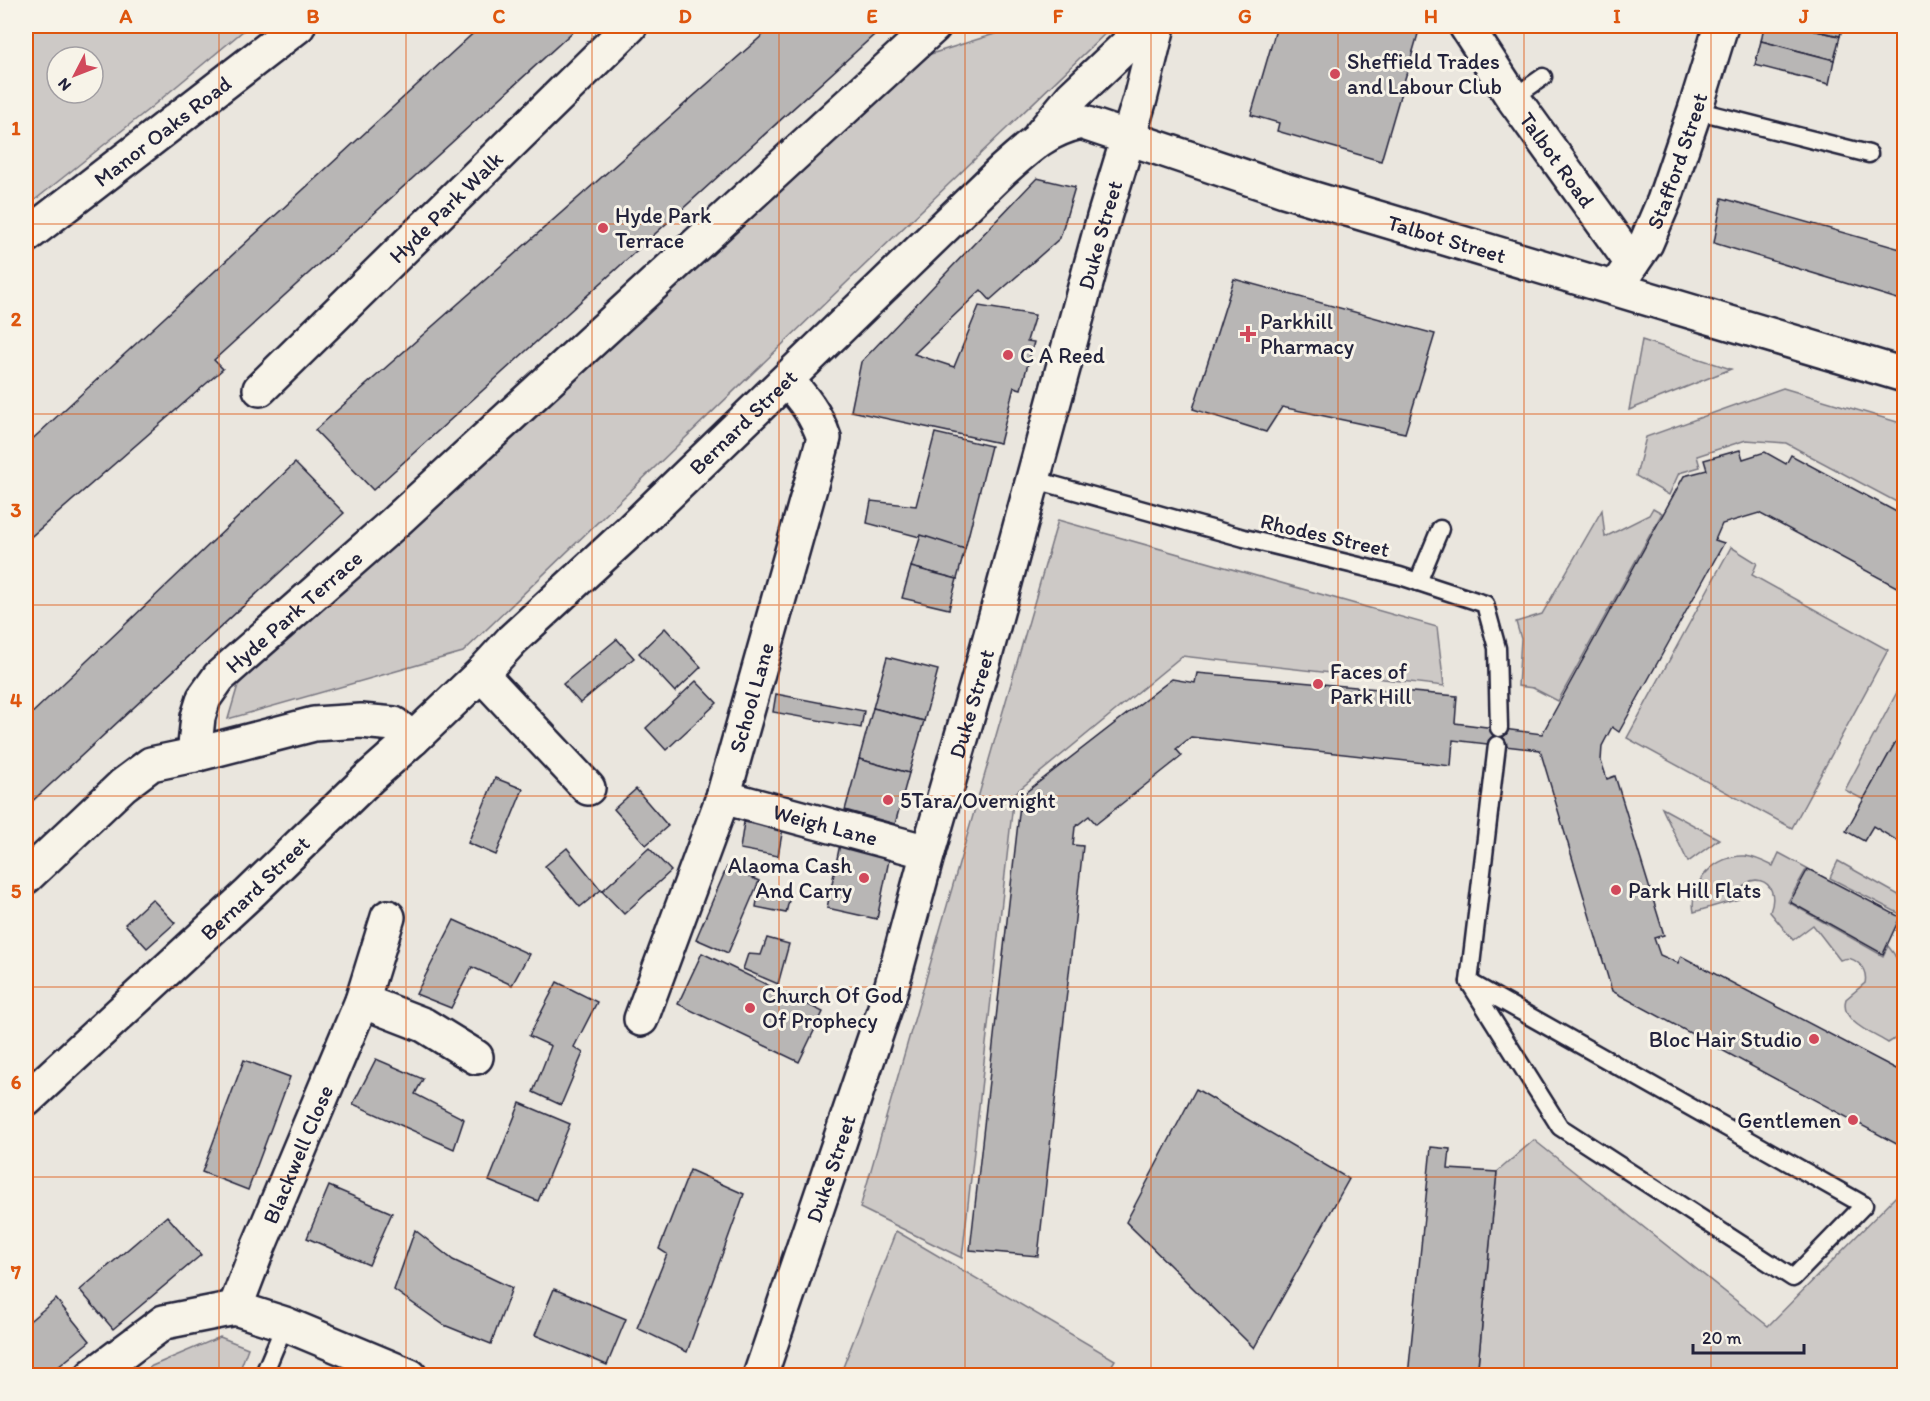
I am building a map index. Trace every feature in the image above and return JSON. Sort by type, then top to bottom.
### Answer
[{"type":"street","name":"Manor Oaks Road","points":[[26,237],[298,26]]},
{"type":"street","name":"Hyde Park Walk","points":[[260,389],[630,26]]},
{"type":"street","name":"Hyde Park Terrace","points":[[194,755],[198,717],[204,698],[219,677],[393,524],[934,26]]},
{"type":"street","points":[[1035,142],[1072,97],[1147,26]]},
{"type":"street","name":"Duke Street","points":[[760,1376],[889,996],[927,852],[984,660],[1158,26]]},
{"type":"street","name":"Talbot Road","points":[[1466,26],[1624,275]]},
{"type":"street","name":"Stafford Street","points":[[1624,275],[1646,243],[1664,201],[1721,26]]},
{"type":"street","name":"Talbot Street","points":[[1003,170],[1035,142],[1062,127],[1081,122],[1284,190],[1624,275],[1905,375]]},
{"type":"street","name":"Bernard Street","points":[[26,1100],[482,674],[513,639],[787,380],[1003,170]]},
{"type":"street","name":"School Lane","points":[[641,1019],[723,797],[825,438],[818,420],[807,403],[787,380]]},
{"type":"street","points":[[482,674],[588,788]]},
{"type":"street","points":[[26,877],[132,778],[151,764],[314,724],[362,721],[394,724],[413,739]]},
{"type":"street","name":"Weigh Lane","points":[[723,797],[927,852]]},
{"type":"street","name":"Blackwell Close","points":[[235,1308],[362,1001],[388,916]]},
{"type":"street","points":[[362,1001],[424,1025],[476,1057]]},
{"type":"street","points":[[92,1376],[164,1322],[235,1308],[285,1324],[410,1376]]},
{"type":"lane","points":[[1513,98],[1543,77]]},
{"type":"lane","points":[[1695,111],[1869,154]]},
{"type":"lane","name":"Rhodes Street","points":[[1032,479],[1244,538],[1400,576],[1485,604],[1497,648],[1498,736],[1469,982]]},
{"type":"lane","points":[[1418,582],[1440,529]]},
{"type":"lane","points":[[1469,982],[1864,1205],[1792,1278],[1560,1127],[1469,982]]},
{"type":"lane","points":[[263,1376],[285,1324]]},
{"type":"shaded area","points":[[26,26],[249,26],[26,207]]},
{"type":"shaded area","points":[[1020,26],[1113,26],[463,652],[228,719],[238,685],[915,59]]},
{"type":"shaded area","points":[[1642,340],[1731,369],[1629,410]]},
{"type":"shaded area","points":[[1783,388],[1904,424],[1904,506],[1786,443],[1746,440],[1697,456],[1700,467],[1679,473],[1669,495],[1636,476],[1646,437]]},
{"type":"shaded area","points":[[1653,508],[1662,513],[1558,701],[1533,688],[1518,686],[1521,639],[1516,622],[1542,614],[1602,510],[1605,537],[1649,515]]},
{"type":"shaded area","points":[[1058,520],[1437,627],[1444,686],[1182,656],[1014,794],[962,1258],[860,1208]]},
{"type":"shaded area","points":[[1731,547],[1757,563],[1752,575],[1888,650],[1792,828],[1627,738]]},
{"type":"shaded area","points":[[1904,679],[1904,727],[1864,800],[1845,790]]},
{"type":"shaded area","points":[[1662,808],[1719,839],[1688,862]]},
{"type":"shaded area","points":[[1779,853],[1807,868],[1788,902],[1883,956],[1888,946],[1895,955],[1903,976],[1904,1033],[1888,1043],[1858,1026],[1852,1020],[1845,1007],[1846,999],[1865,983],[1862,968],[1851,959],[1840,960],[1813,925],[1793,940],[1770,912],[1773,900],[1767,884],[1753,880],[1741,889],[1739,899],[1694,912],[1695,891],[1706,872],[1715,865],[1734,857],[1745,856],[1773,866]]},
{"type":"shaded area","points":[[1838,861],[1904,898],[1904,916],[1830,878]]},
{"type":"shaded area","points":[[1534,1140],[1768,1326],[1904,1188],[1904,1375],[1477,1376],[1497,1172]]},
{"type":"shaded area","points":[[896,1231],[1115,1360],[1106,1375],[840,1375]]},
{"type":"shaded area","points":[[220,1337],[248,1348],[238,1375],[140,1375],[152,1366]]},
{"type":"building","points":[[481,26],[579,26],[214,360],[223,369],[26,541],[26,445]]},
{"type":"building","name":"Hyde Park Terrace","points":[[773,26],[884,26],[373,490],[315,430]]},
{"type":"building","name":"Sheffield Trades and Labour Club","points":[[1277,26],[1390,26],[1418,34],[1381,161],[1277,131],[1279,123],[1251,115]]},
{"type":"building","points":[[1764,26],[1793,26],[1840,36],[1834,60],[1761,41]]},
{"type":"building","points":[[1793,26],[1843,26],[1840,36]]},
{"type":"building","points":[[1761,41],[1834,60],[1829,84],[1755,65]]},
{"type":"building","points":[[1037,178],[1075,187],[1060,238],[990,300],[981,290],[914,354],[954,367],[979,306],[1035,315],[1027,341],[1034,342],[1021,389],[1014,387],[1000,443],[851,411],[861,362]]},
{"type":"building","points":[[1722,198],[1904,250],[1904,301],[1714,243]]},
{"type":"building","points":[[1234,279],[1435,334],[1405,433],[1282,407],[1266,432],[1193,409]]},
{"type":"building","points":[[935,433],[991,446],[965,549],[867,523],[871,501],[916,506]]},
{"type":"building","name":"Park Hill Flats","points":[[1740,450],[1743,459],[1765,452],[1786,464],[1791,455],[1904,516],[1904,591],[1759,513],[1722,524],[1715,540],[1724,543],[1619,732],[1612,727],[1602,746],[1601,761],[1607,779],[1615,776],[1664,935],[1654,938],[1660,955],[1678,963],[1681,956],[1904,1073],[1904,1148],[1612,991],[1540,750],[1453,740],[1451,766],[1191,737],[1176,749],[1182,756],[1096,824],[1089,816],[1075,827],[1073,845],[1083,846],[1038,1256],[970,1250],[1021,796],[1172,679],[1195,683],[1197,673],[1457,696],[1455,723],[1542,734],[1684,476],[1707,470],[1704,460]]},
{"type":"building","points":[[295,463],[344,513],[26,807],[26,719]]},
{"type":"building","points":[[921,535],[965,549],[957,579],[911,567]]},
{"type":"building","points":[[911,567],[957,579],[949,609],[902,598]]},
{"type":"building","points":[[665,628],[701,667],[675,692],[639,653]]},
{"type":"building","points":[[617,639],[634,658],[580,703],[563,684]]},
{"type":"building","points":[[887,657],[938,670],[924,721],[873,708]]},
{"type":"building","points":[[696,681],[717,703],[666,750],[646,728]]},
{"type":"building","points":[[776,694],[864,711],[861,728],[773,712]]},
{"type":"building","points":[[873,708],[924,721],[909,773],[859,759]]},
{"type":"building","points":[[1904,727],[1904,845],[1873,826],[1864,841],[1846,831]]},
{"type":"building","points":[[859,759],[909,773],[895,824],[845,810]]},
{"type":"building","points":[[495,778],[523,789],[496,855],[468,843]]},
{"type":"building","points":[[636,789],[668,826],[646,845],[614,809]]},
{"type":"building","points":[[744,822],[783,828],[778,856],[740,849]]},
{"type":"building","points":[[840,844],[890,855],[877,919],[827,908]]},
{"type":"building","points":[[567,848],[601,890],[580,907],[545,866]]},
{"type":"building","points":[[649,848],[671,871],[624,914],[602,891]]},
{"type":"building","points":[[727,867],[759,881],[728,953],[696,939]]},
{"type":"building","points":[[1808,869],[1900,917],[1883,954],[1790,902]]},
{"type":"building","points":[[759,889],[790,896],[786,913],[756,907]]},
{"type":"building","points":[[152,899],[175,923],[147,948],[125,924]]},
{"type":"building","points":[[454,920],[529,954],[512,985],[472,967],[451,1008],[416,994]]},
{"type":"building","points":[[767,938],[789,944],[778,984],[743,969],[748,954],[761,955]]},
{"type":"building","name":"Church Of God Of Prophecy","points":[[702,953],[823,1012],[799,1062],[678,1004]]},
{"type":"building","points":[[557,982],[597,1002],[574,1047],[583,1053],[561,1105],[533,1092],[551,1046],[529,1036]]},
{"type":"building","points":[[376,1059],[423,1079],[415,1094],[464,1119],[454,1149],[353,1104]]},
{"type":"building","points":[[244,1060],[290,1077],[248,1190],[202,1172]]},
{"type":"building","points":[[1196,1089],[1349,1179],[1254,1348],[1126,1222]]},
{"type":"building","points":[[520,1103],[570,1124],[538,1201],[489,1181]]},
{"type":"building","points":[[1431,1147],[1450,1149],[1448,1169],[1497,1172],[1477,1376],[1408,1376]]},
{"type":"building","points":[[690,1170],[744,1194],[687,1352],[637,1328],[667,1254],[659,1249]]},
{"type":"building","points":[[329,1186],[392,1213],[369,1265],[307,1238]]},
{"type":"building","points":[[167,1216],[201,1255],[113,1329],[80,1290]]},
{"type":"building","points":[[415,1230],[453,1260],[512,1288],[491,1344],[444,1325],[394,1290]]},
{"type":"building","points":[[554,1289],[626,1319],[607,1365],[535,1335]]},
{"type":"building","points":[[56,1299],[90,1341],[47,1376],[26,1376],[26,1324]]},
{"type":"place","name":"Sheffield Trades and Labour Club","points":[[1335,74]]},
{"type":"place","name":"Hyde Park Terrace","points":[[603,228]]},
{"type":"place","name":"Parkhill Pharmacy","points":[[1248,334]]},
{"type":"place","name":"C A Reed","points":[[1008,355]]},
{"type":"place","name":"Faces of Park Hill","points":[[1318,684]]},
{"type":"place","name":"5Tara/Overnight","points":[[888,800]]},
{"type":"place","name":"Alaoma Cash And Carry","points":[[864,878]]},
{"type":"place","name":"Park Hill Flats","points":[[1616,890]]},
{"type":"place","name":"Church Of God Of Prophecy","points":[[750,1008]]},
{"type":"place","name":"Bloc Hair Studio","points":[[1814,1039]]},
{"type":"place","name":"Gentlemen","points":[[1853,1120]]}]
